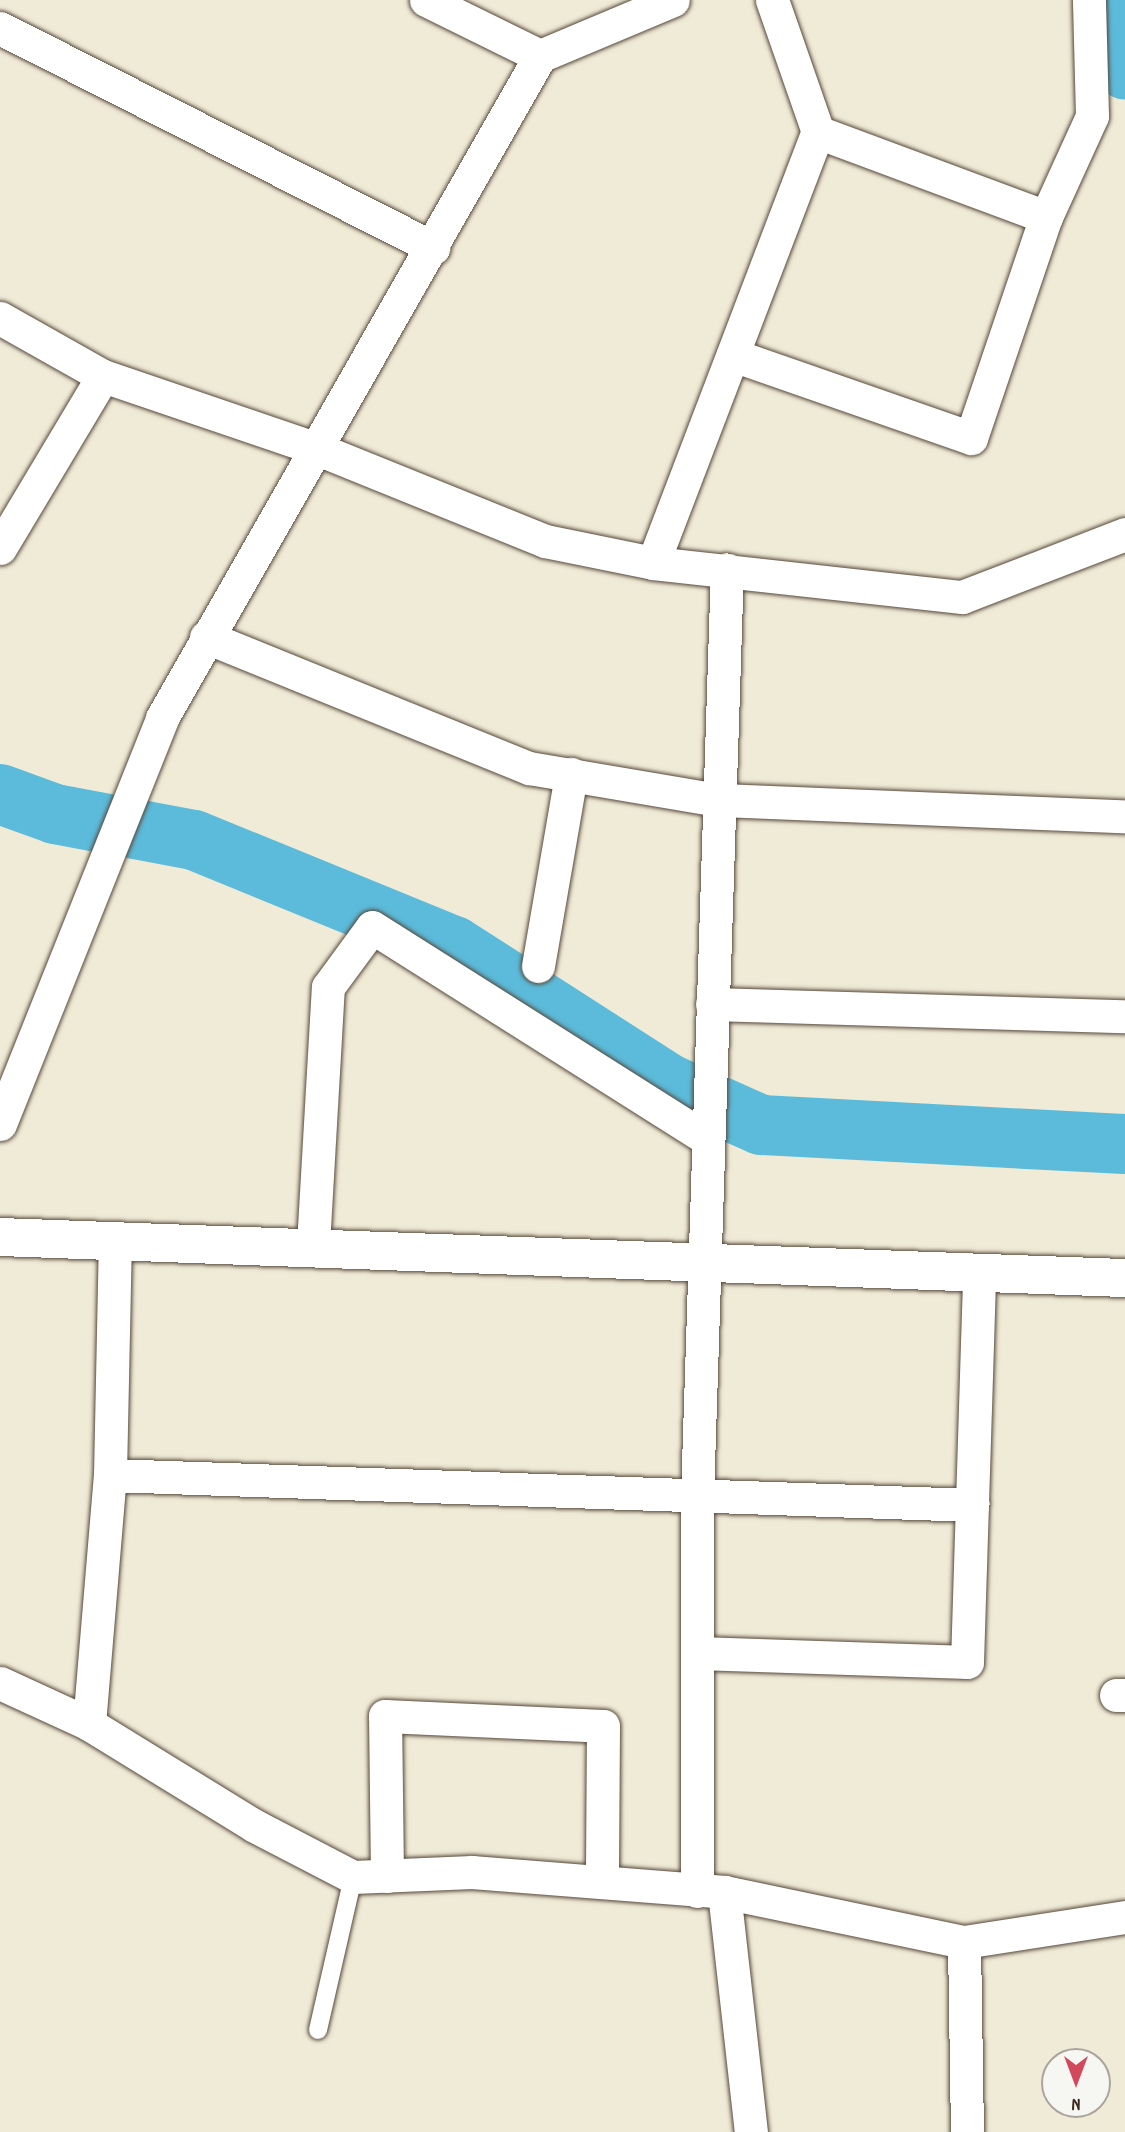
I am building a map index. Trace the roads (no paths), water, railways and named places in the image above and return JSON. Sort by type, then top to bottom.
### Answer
[{"type":"street","points":[[426,0],[540,56]]},
{"type":"street","points":[[0,1124],[162,718],[206,637],[433,248],[540,56],[673,0]]},
{"type":"street","points":[[653,563],[817,132],[772,0]]},
{"type":"street","points":[[733,355],[971,438],[1046,217],[1092,116],[1089,0]]},
{"type":"street","points":[[0,28],[433,248]]},
{"type":"street","points":[[817,132],[1046,217]]},
{"type":"street","points":[[0,318],[103,376],[315,448],[545,541],[653,563],[727,569],[962,597],[1125,534]]},
{"type":"street","points":[[0,548],[103,376]]},
{"type":"street","points":[[727,569],[696,1496],[699,1653],[711,1891],[751,2132]]},
{"type":"street","points":[[206,637],[529,768],[719,800],[1125,816]]},
{"type":"street","points":[[538,966],[571,774]]},
{"type":"street","points":[[313,1245],[328,987],[372,927],[707,1139]]},
{"type":"street","points":[[712,1004],[1125,1016]]},
{"type":"street","points":[[0,1237],[313,1245],[1125,1278]]},
{"type":"street","points":[[89,1724],[110,1475],[115,1242]]},
{"type":"street","points":[[699,1653],[967,1662],[979,1273]]},
{"type":"street","points":[[110,1475],[972,1505]]},
{"type":"street","points":[[0,1683],[89,1724],[253,1825],[353,1877],[472,1872],[711,1891],[964,1942],[1120,1926]]},
{"type":"street","points":[[387,1876],[385,1716],[603,1726],[602,1881]]},
{"type":"street","points":[[964,1942],[967,2132]]},
{"type":"lane","points":[[318,2030],[353,1877]]},
{"type":"waterway","points":[[1116,0],[1125,69]]},
{"type":"waterway","points":[[0,794],[55,814],[194,840],[454,946],[669,1084],[761,1125],[1125,1144]]}]
